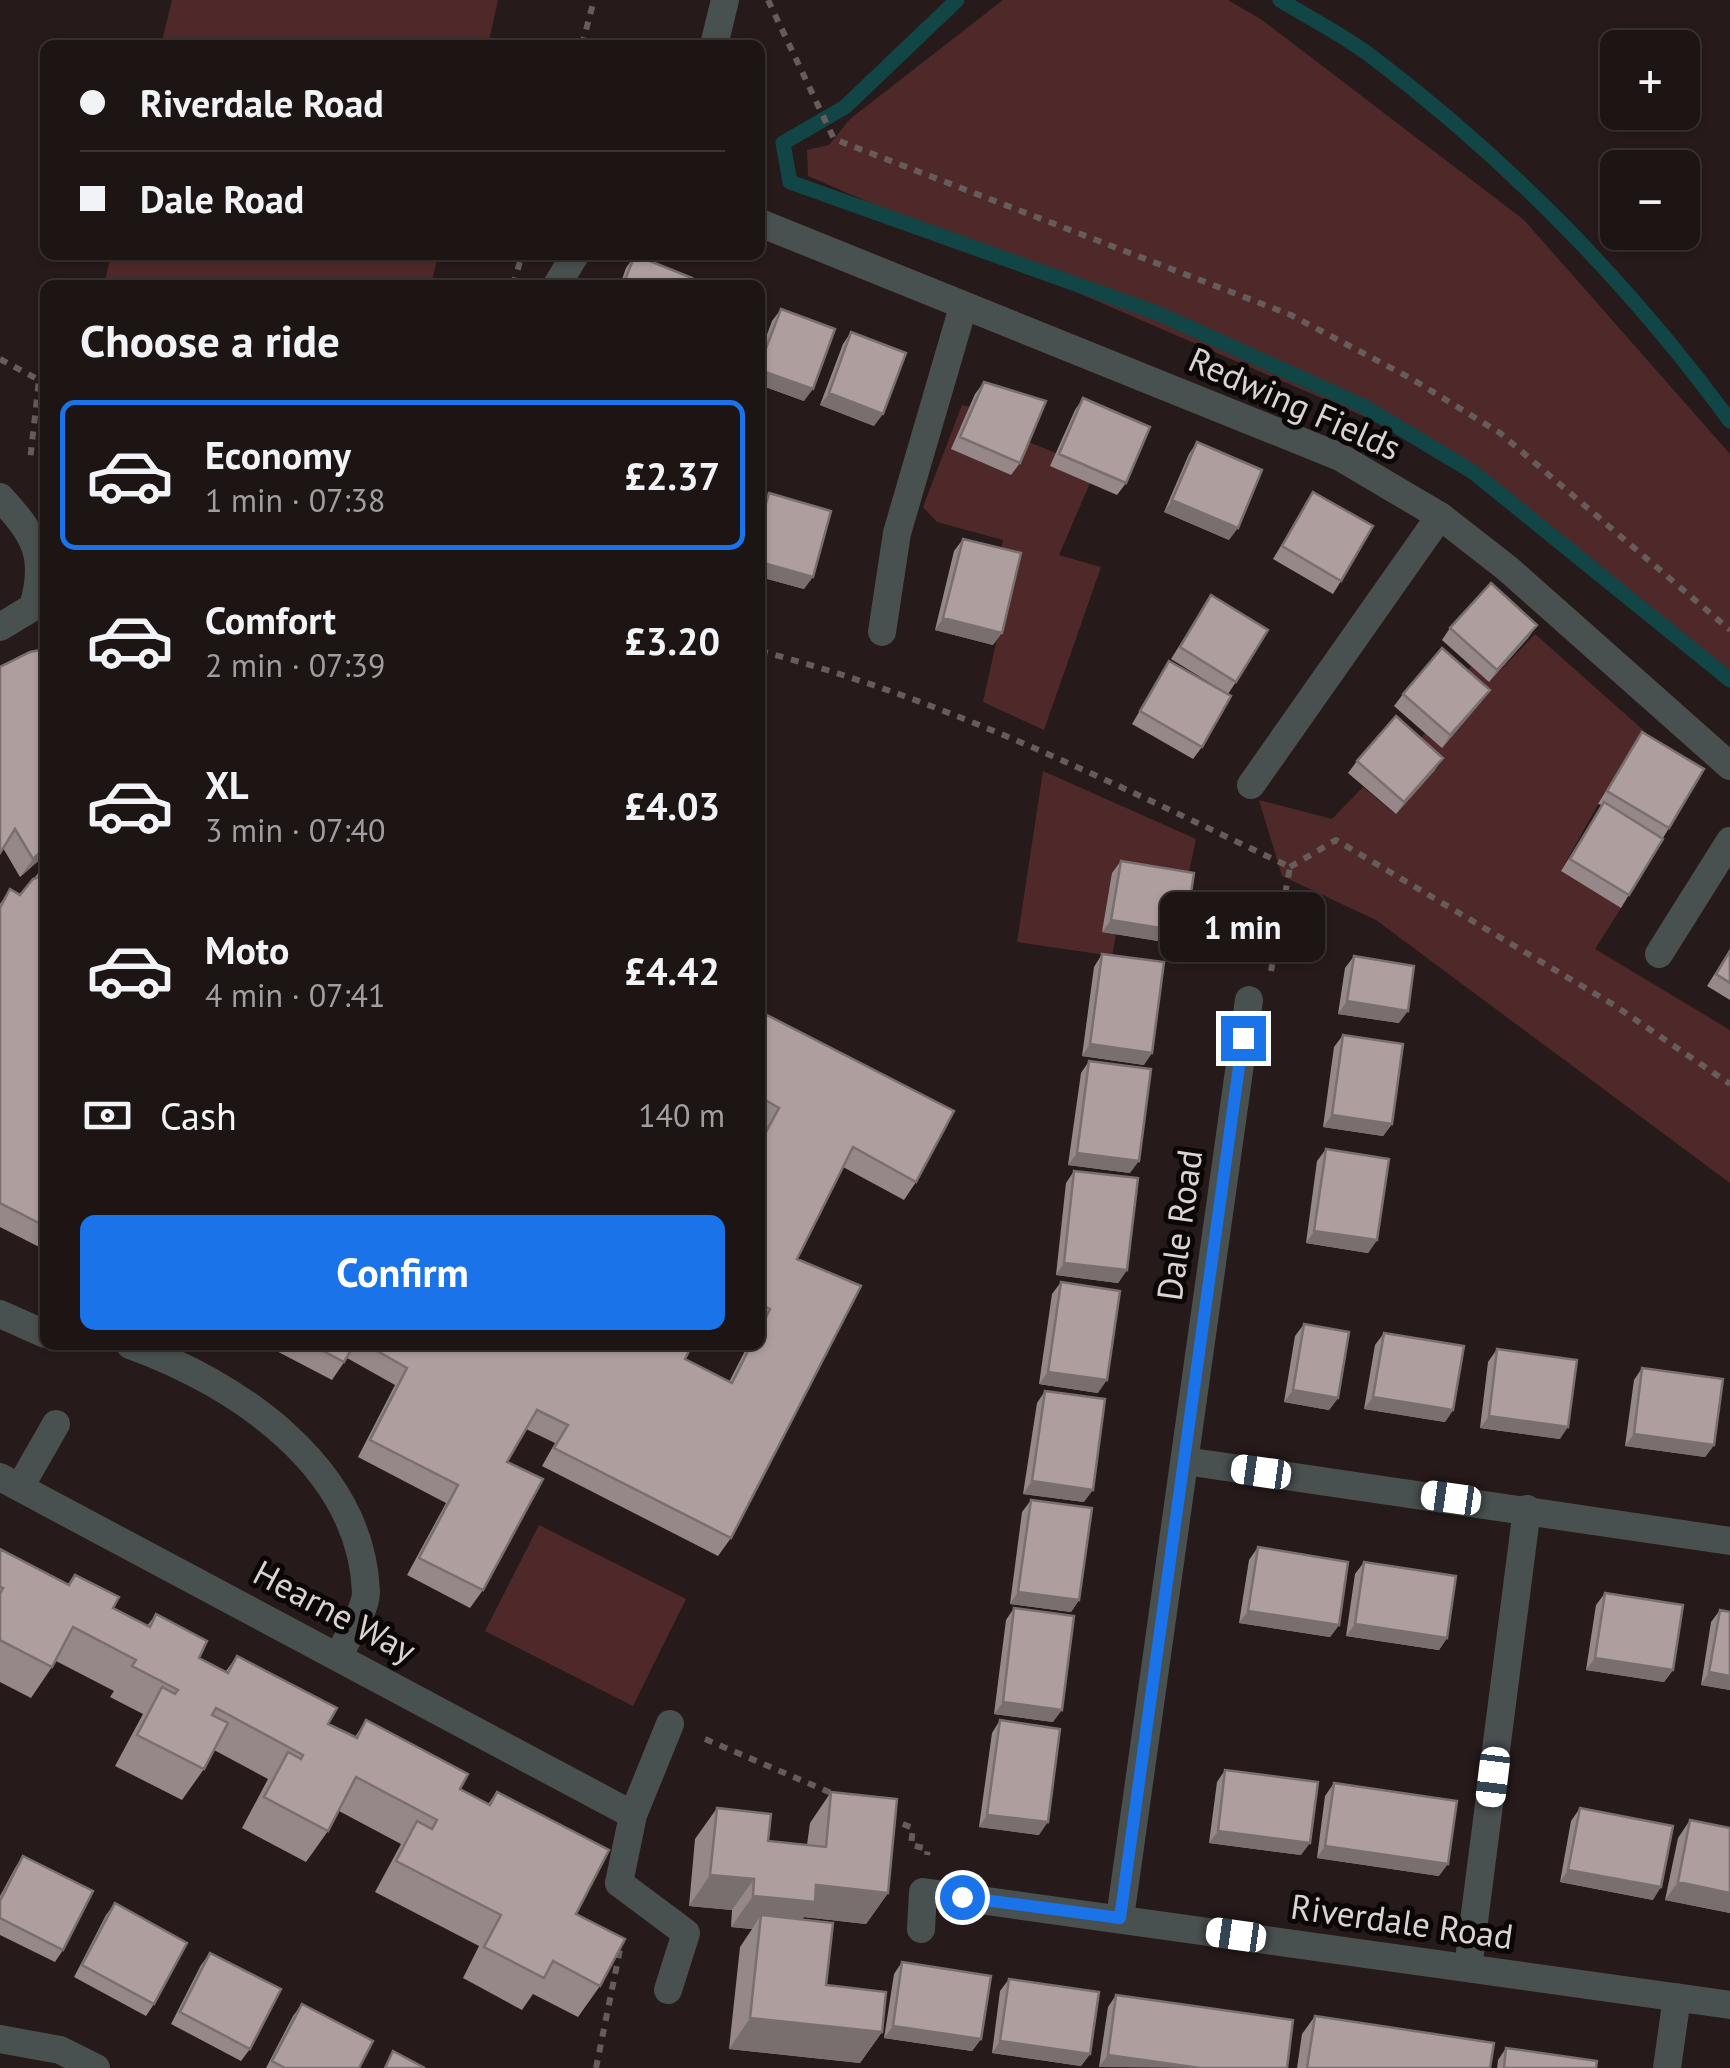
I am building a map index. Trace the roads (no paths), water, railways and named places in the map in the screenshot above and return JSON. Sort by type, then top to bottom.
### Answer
[{"type":"street","points":[[715,40],[725,0]]},
{"type":"street","name":"Redwing Fields","points":[[765,225],[1340,457],[1440,516],[1508,569],[1730,766]]},
{"type":"street","points":[[882,632],[897,533],[963,307]]},
{"type":"street","points":[[0,498],[40,545]]},
{"type":"street","points":[[1250,785],[1440,516]]},
{"type":"street","points":[[0,627],[32,607],[40,584]]},
{"type":"street","points":[[1659,954],[1730,841]]},
{"type":"street","name":"Dale Road","points":[[1120,1918],[1249,1000]]},
{"type":"street","points":[[0,1314],[40,1332]]},
{"type":"street","points":[[143,1350],[269,1417],[321,1472],[351,1525],[366,1595],[339,1655]]},
{"type":"street","points":[[10,1482],[56,1424]]},
{"type":"street","points":[[1184,1461],[1730,1540]]},
{"type":"street","name":"Hearne Way","points":[[10,1482],[633,1815]]},
{"type":"street","points":[[1468,1968],[1528,1509]]},
{"type":"street","points":[[668,1990],[686,1934],[626,1889],[633,1815],[670,1724]]},
{"type":"street","name":"Riverdale Road","points":[[921,1929],[923,1892],[1730,2005]]},
{"type":"street","points":[[1667,2068],[1677,1998]]},
{"type":"street","points":[[0,2039],[60,2050],[96,2068]]},
{"type":"waterway","points":[[957,0],[845,107],[783,143],[790,182],[1157,313],[1363,406],[1473,472],[1730,680]]},
{"type":"waterway","points":[[1280,0],[1371,56],[1518,180],[1608,272],[1730,421]]}]
